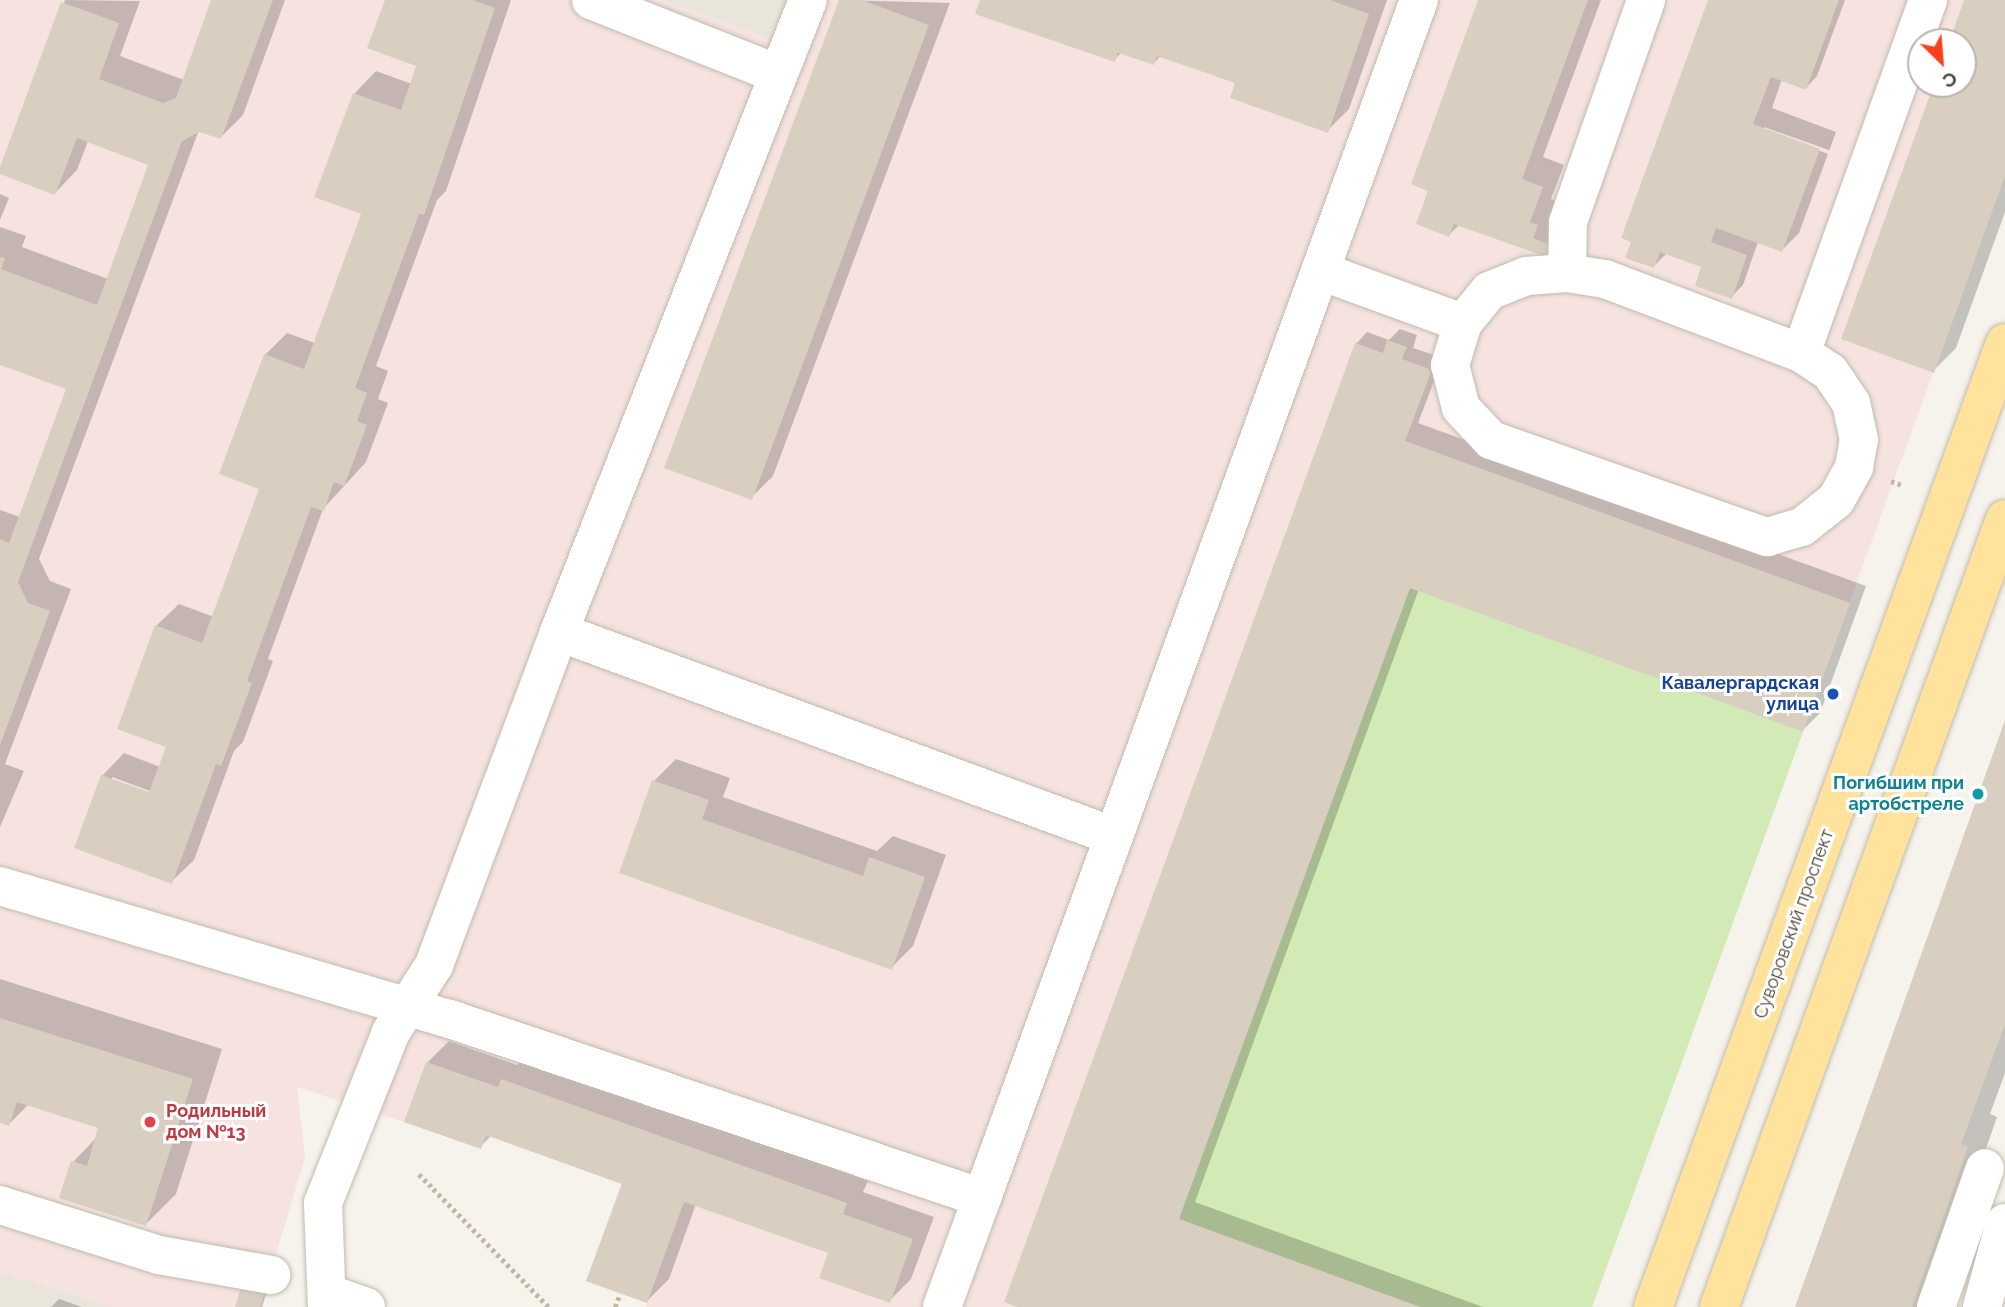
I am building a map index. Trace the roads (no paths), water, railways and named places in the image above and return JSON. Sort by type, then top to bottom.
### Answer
[{"type":"main road","name":"Суворовский проспект","points":[[1653,1307],[2005,343]]},
{"type":"main road","points":[[1719,1307],[2005,519]]},
{"type":"street","points":[[591,0],[778,75]]},
{"type":"street","points":[[366,1307],[328,1301],[323,1203],[391,1032],[434,965],[559,632],[807,0]]},
{"type":"street","points":[[942,1307],[1419,0]]},
{"type":"street","points":[[1567,273],[1568,222],[1646,0]]},
{"type":"street","points":[[1801,353],[1928,0]]},
{"type":"street","points":[[1320,271],[1463,323]]},
{"type":"street","points":[[1567,273],[1605,279],[1801,353],[1830,372],[1851,403],[1859,440],[1854,467],[1836,500],[1802,527],[1767,537],[1491,440],[1461,408],[1450,365],[1463,323],[1489,291],[1526,276],[1567,273]]},
{"type":"street","points":[[559,632],[1113,836]]},
{"type":"street","points":[[0,886],[406,1008],[982,1198]]},
{"type":"street","points":[[1936,1307],[1985,1168]]},
{"type":"street","points":[[0,1205],[159,1255],[271,1275]]},
{"type":"street","points":[[1982,1307],[2005,1223]]},
{"type":"place","name":"Кавалергардская улица","points":[[1833,694]]},
{"type":"place","name":"Погибшим при артобстреле","points":[[1978,794]]},
{"type":"place","name":"Родильный дом №13","points":[[150,1122]]}]
